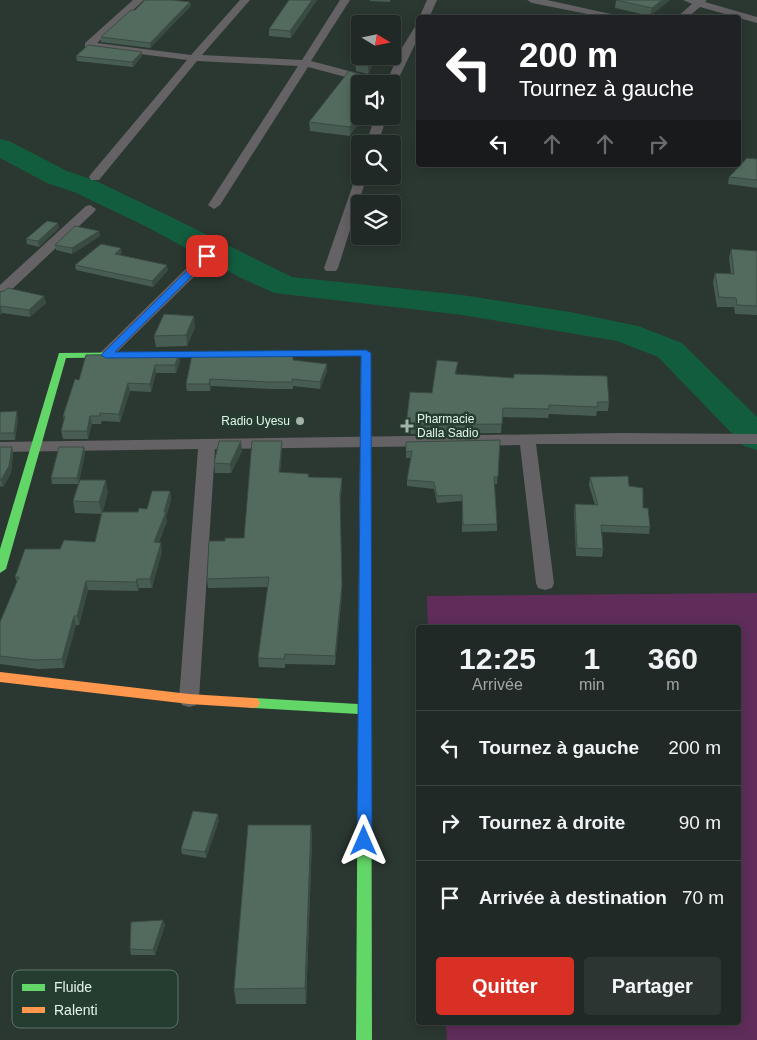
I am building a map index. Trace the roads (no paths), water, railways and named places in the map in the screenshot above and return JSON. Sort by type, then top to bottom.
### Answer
[{"type":"street","points":[[139,0],[89,44],[194,58],[305,64],[351,75]]},
{"type":"street","points":[[95,177],[245,0]]},
{"type":"street","points":[[214,205],[345,0]]},
{"type":"street","points":[[425,15],[432,0]]},
{"type":"street","points":[[532,0],[609,15]]},
{"type":"street","points":[[688,0],[757,20]]},
{"type":"street","points":[[685,15],[700,2]]},
{"type":"street","points":[[396,75],[405,51],[416,32]]},
{"type":"street","points":[[331,268],[358,185]]},
{"type":"street","points":[[0,293],[90,209]]},
{"type":"street","points":[[106,355],[207,256]]},
{"type":"street","points":[[0,569],[62,355],[366,353],[364,1040]]},
{"type":"street","points":[[0,447],[365,441],[757,439]]},
{"type":"street","points":[[527,440],[545,583]]},
{"type":"street","points":[[189,699],[207,444]]},
{"type":"street","points":[[0,677],[189,699],[365,709]]},
{"type":"waterway","points":[[0,147],[57,177],[84,186],[157,221],[250,270],[285,286],[462,305],[626,333],[670,350],[757,438]]},
{"type":"place","name":"Radio Uyesu","points":[[300,421]]},
{"type":"place","name":"Pharmacie Dalla Sadio","points":[[407,426]]}]
